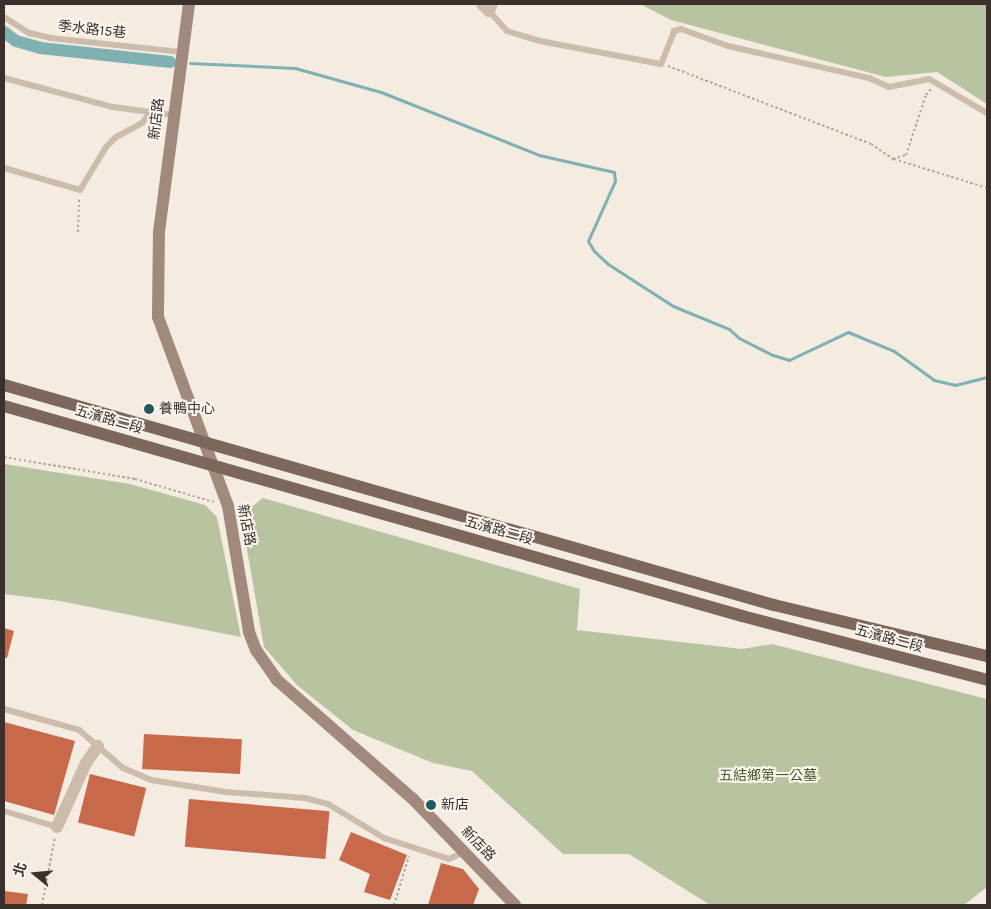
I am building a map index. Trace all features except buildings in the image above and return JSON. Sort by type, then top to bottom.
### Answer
[{"type":"main road","name":"五濱路二段","points":[[4,385],[774,605],[987,656]]},
{"type":"main road","name":"五濱路二段","points":[[4,406],[742,616],[987,680]]},
{"type":"street","name":"新店路","points":[[188,4],[172,115],[159,231],[158,317],[211,465],[228,506],[249,632],[256,650],[277,680],[412,798],[515,905]]},
{"type":"street","points":[[57,828],[86,763],[98,746]]},
{"type":"lane","points":[[488,6],[507,31],[540,41],[661,64],[674,31],[681,29],[728,46],[869,78],[889,87],[929,79],[938,82],[987,113]]},
{"type":"lane","name":"季水路15巷","points":[[4,17],[29,33],[50,38],[182,52]]},
{"type":"lane","points":[[4,78],[113,107],[172,115]]},
{"type":"lane","points":[[4,168],[80,190],[106,147],[116,137],[142,123],[151,111]]},
{"type":"lane","points":[[4,709],[79,730],[123,768],[151,780],[226,792],[305,798],[328,804],[384,838],[449,859],[465,852]]},
{"type":"lane","points":[[4,811],[57,828]]},
{"type":"path","points":[[661,64],[872,144],[893,159],[987,188]]},
{"type":"path","points":[[893,159],[906,155],[926,95],[938,82]]},
{"type":"path","points":[[78,232],[80,190]]},
{"type":"path","points":[[4,457],[135,479],[228,506]]},
{"type":"path","points":[[42,905],[57,828]]},
{"type":"path","points":[[394,905],[412,847]]},
{"type":"green space","points":[[640,4],[987,4],[987,104],[937,72],[886,77],[671,20]]},
{"type":"green space","points":[[4,464],[130,484],[205,505],[217,517],[241,637],[60,601],[4,594]]},
{"type":"green space","name":"五結鄉第一公墓","points":[[263,498],[580,589],[577,630],[742,649],[772,644],[987,699],[987,887],[964,905],[710,905],[629,854],[563,854],[472,771],[433,763],[353,730],[297,685],[264,647],[241,515]]},
{"type":"waterway","points":[[4,32],[16,41],[40,48],[170,62]]},
{"type":"waterway","points":[[190,63],[295,68],[381,92],[539,155],[614,172],[615,181],[588,241],[594,251],[608,264],[673,306],[729,329],[739,338],[773,355],[789,360],[848,332],[894,351],[934,380],[955,385],[987,377]]},
{"type":"place","name":"養鴨中心","points":[[149,409]]},
{"type":"place","name":"新店","points":[[431,805]]}]
